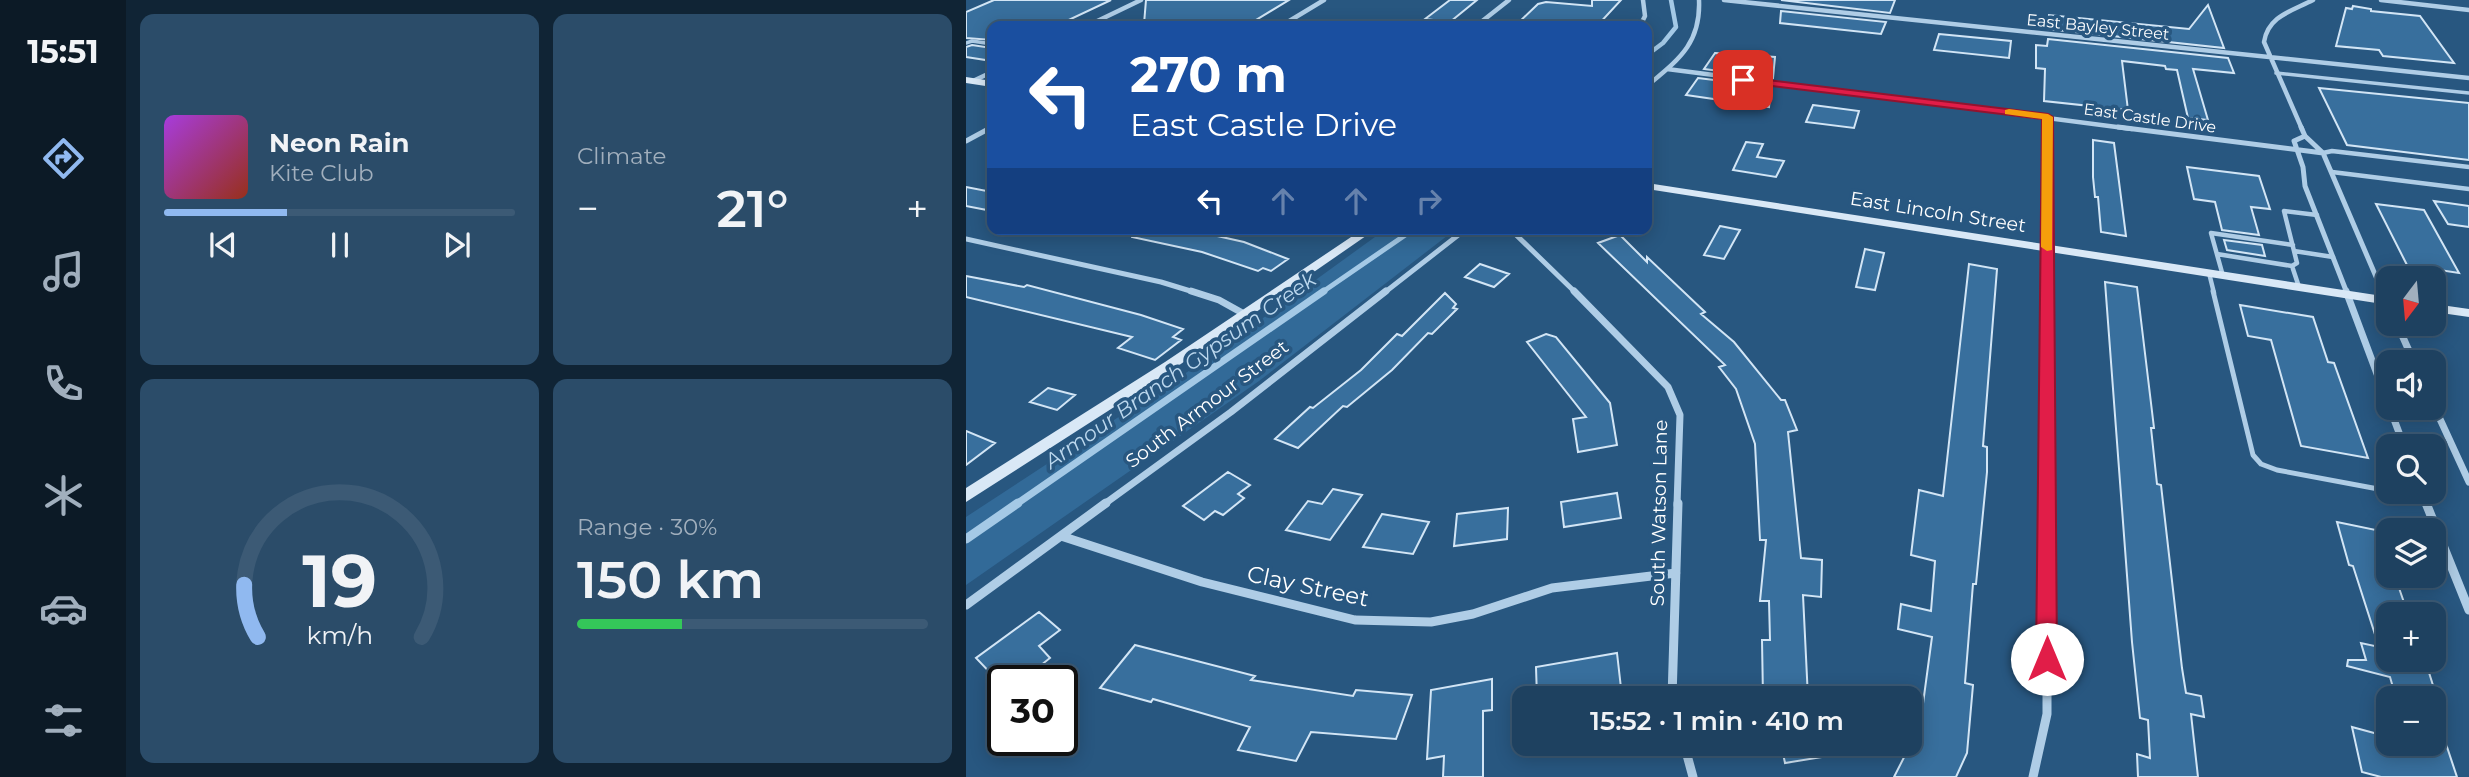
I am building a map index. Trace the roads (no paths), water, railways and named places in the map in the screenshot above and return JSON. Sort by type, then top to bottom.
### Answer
[{"type":"street","points":[[1097,21],[1141,0]]},
{"type":"street","points":[[1289,21],[1324,0]]},
{"type":"street","points":[[1482,21],[1509,0]]},
{"type":"street","points":[[1642,21],[1645,16],[1643,0]]},
{"type":"street","points":[[1652,82],[1686,51],[1698,32],[1699,0]]},
{"type":"street","name":"East Bayley Street","points":[[1724,0],[2469,78]]},
{"type":"street","points":[[2313,0],[2273,20],[2264,36],[2268,56],[2305,136],[2323,153],[2376,275]]},
{"type":"street","points":[[2381,0],[2469,10]]},
{"type":"street","name":"East Castle Drive","points":[[1667,69],[2323,153]]},
{"type":"street","points":[[970,80],[987,74]]},
{"type":"street","points":[[2033,777],[2047,714],[2048,117]]},
{"type":"street","points":[[966,141],[987,130]]},
{"type":"street","points":[[2305,136],[2294,141],[2305,186],[2349,295],[2371,362],[2399,434]]},
{"type":"street","name":"East Lincoln Street","points":[[1652,187],[2376,301]]},
{"type":"street","points":[[966,496],[1246,316],[1362,235]]},
{"type":"street","name":"South Armour Street","points":[[966,605],[1231,412],[1458,235]]},
{"type":"street","name":"South Watson Lane","points":[[1516,235],[1668,387],[1680,415],[1672,686]]},
{"type":"street","points":[[966,239],[1161,282],[1219,299],[1246,316]]},
{"type":"street","points":[[2446,310],[2469,313]]},
{"type":"street","points":[[2440,420],[2469,482]]},
{"type":"street","points":[[2427,504],[2469,610]]},
{"type":"street","name":"Clay Street","points":[[1061,536],[1202,582],[1355,620],[1431,622],[1473,614],[1552,588],[1676,573]]},
{"type":"street","points":[[1687,756],[1693,777]]},
{"type":"lane","points":[[966,43],[987,43]]},
{"type":"lane","points":[[2276,73],[2469,93]]},
{"type":"lane","points":[[2323,153],[2332,150],[2469,167]]},
{"type":"lane","points":[[2332,172],[2469,189]]},
{"type":"lane","points":[[2292,266],[2297,263],[2284,211],[2317,215]]},
{"type":"lane","points":[[2223,275],[2211,233],[2333,257]]},
{"type":"lane","points":[[2217,254],[2272,259],[2292,266]]},
{"type":"lane","points":[[2292,266],[2299,287]]},
{"type":"lane","points":[[2209,273],[2253,455],[2261,464],[2277,470],[2376,488]]},
{"type":"waterway","name":"Armour Branch Gypsum Creek","points":[[1652,51],[1676,27],[1671,0]]},
{"type":"waterway","name":"Armour Branch Gypsum Creek","points":[[1321,293],[1405,235]]},
{"type":"waterway","name":"Armour Branch Gypsum Creek","points":[[1015,505],[1324,291]]},
{"type":"waterway","name":"Armour Branch Gypsum Creek","points":[[966,539],[1018,503]]}]
